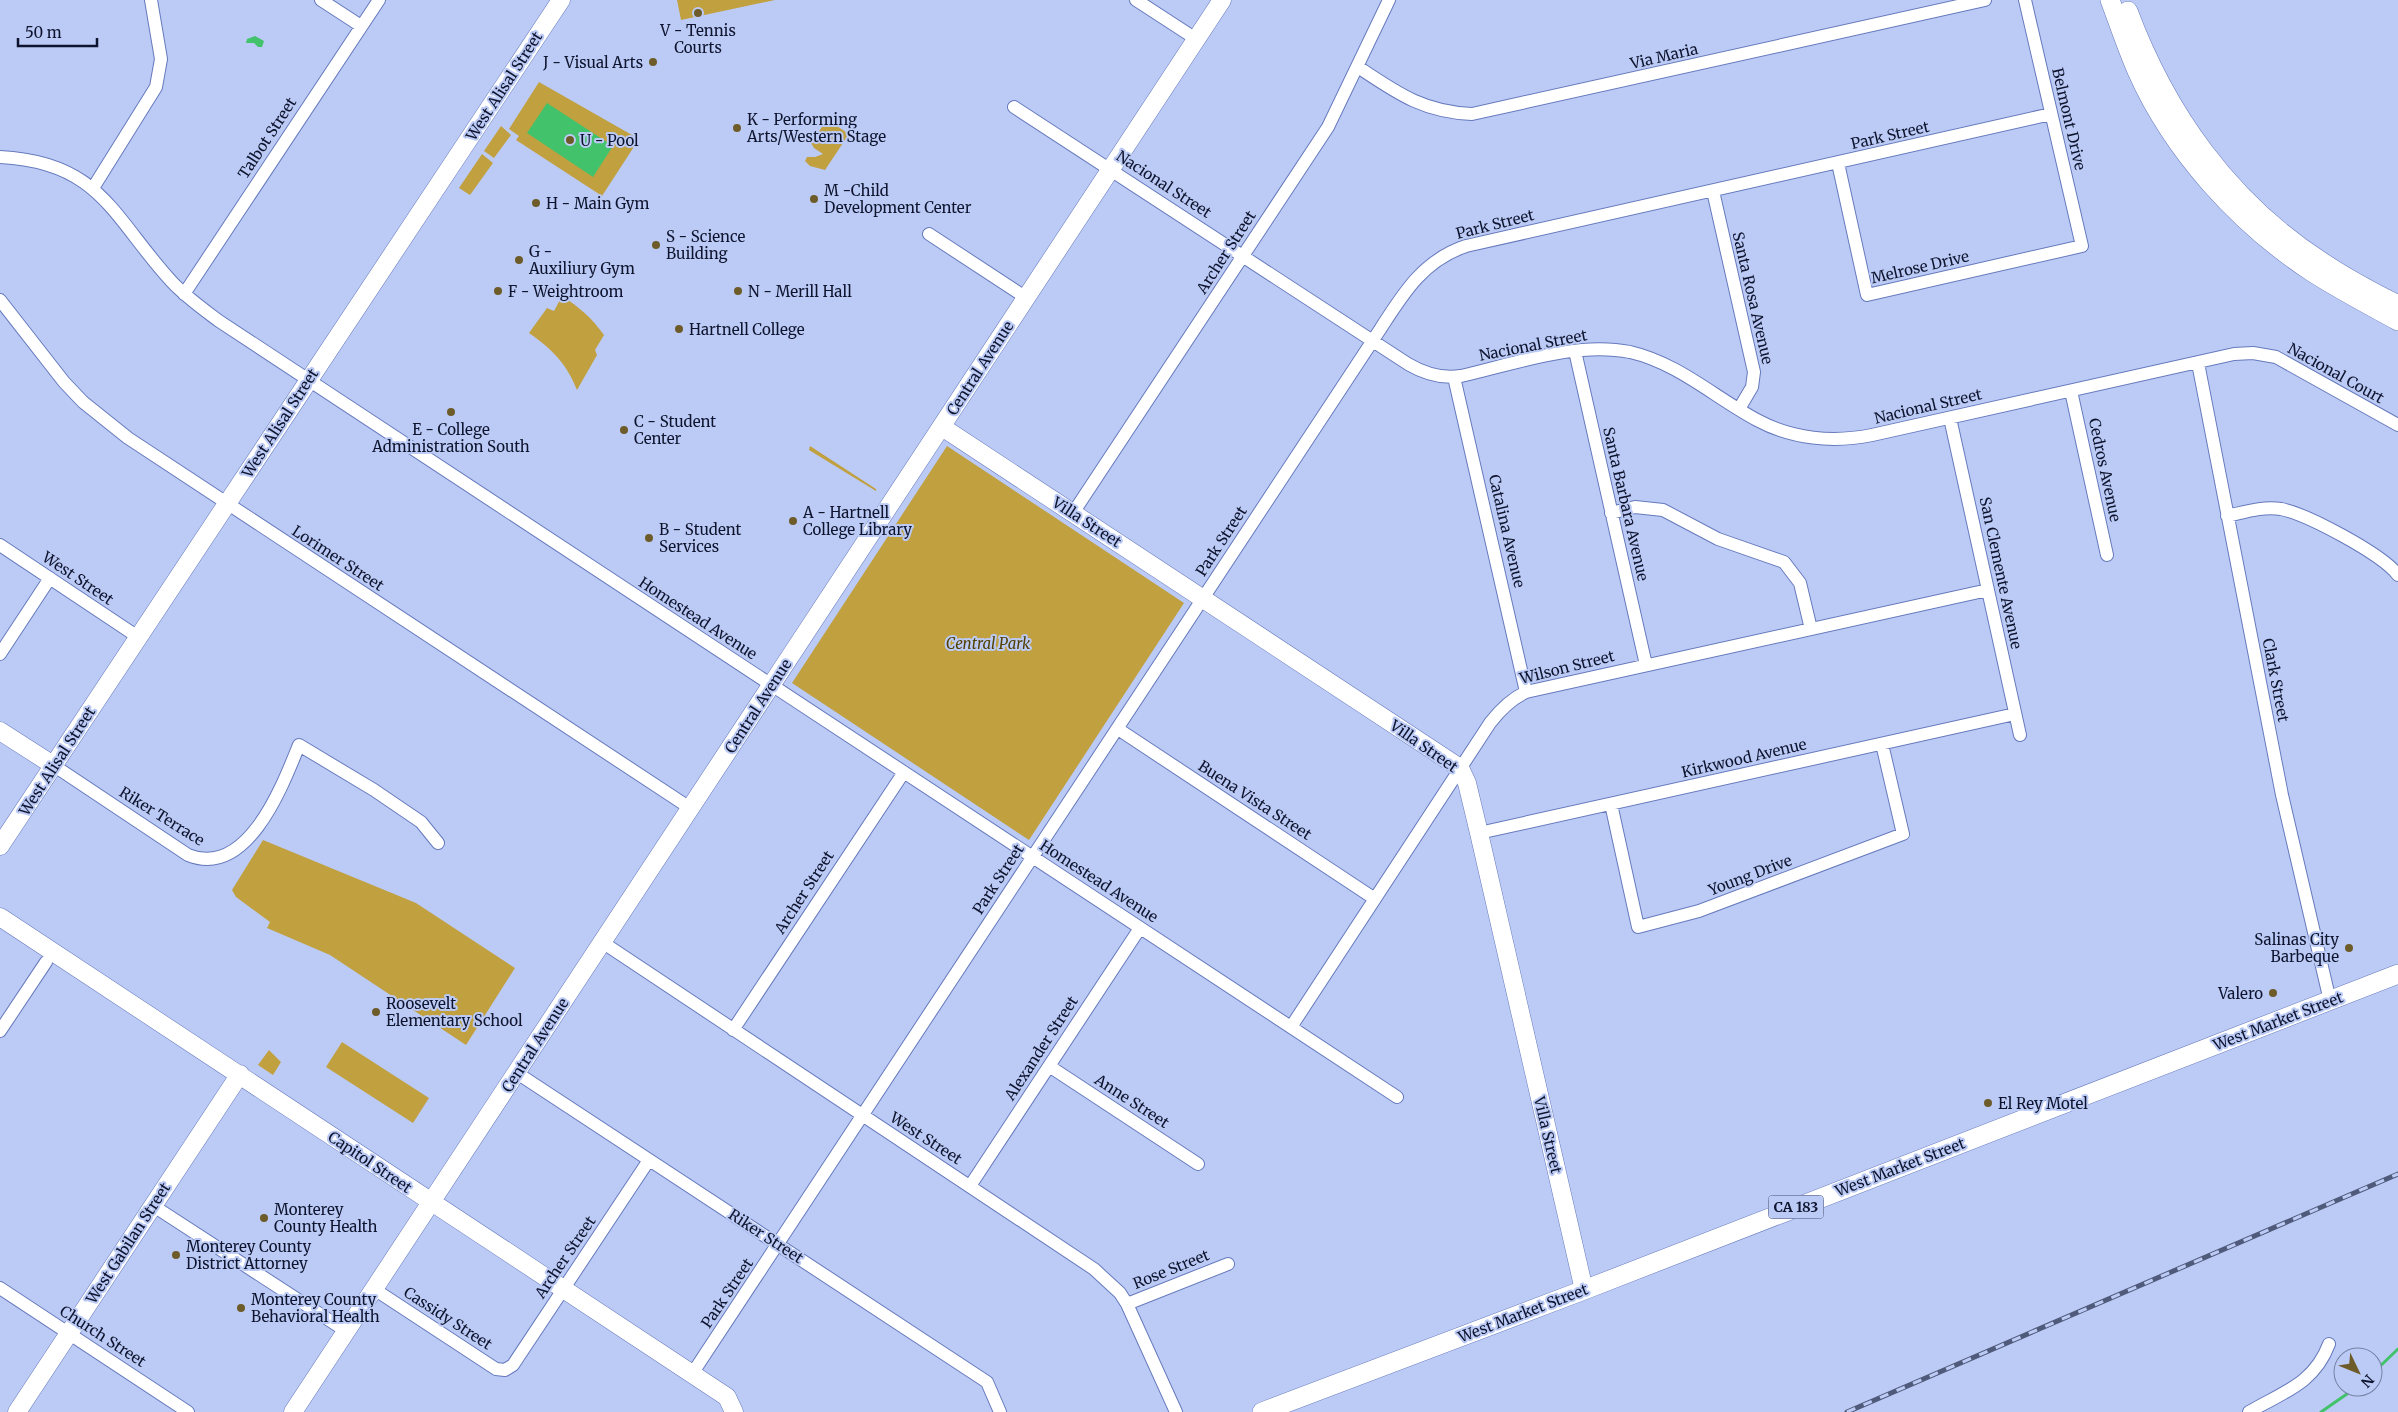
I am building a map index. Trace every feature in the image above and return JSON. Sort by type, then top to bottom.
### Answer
[{"type":"main road","points":[[2110,0],[2138,72],[2151,98],[2184,150],[2217,190],[2286,254],[2333,285],[2398,322]]},
{"type":"main road","points":[[2124,0],[2154,74],[2195,142],[2220,173],[2252,206],[2294,243],[2347,278],[2398,306]]},
{"type":"main road","name":"West Market Street","points":[[1262,1412],[1584,1290],[2398,974]]},
{"type":"street","points":[[93,188],[156,87],[161,59],[151,0]]},
{"type":"street","points":[[321,0],[361,26]]},
{"type":"street","name":"Talbot Street","points":[[184,294],[378,0]]},
{"type":"street","name":"West Alisal Street","points":[[0,846],[561,0]]},
{"type":"street","points":[[1136,0],[1196,39]]},
{"type":"street","name":"Central Avenue","points":[[293,1412],[1222,0]]},
{"type":"street","name":"Archer Street","points":[[1073,513],[1328,127],[1389,0]]},
{"type":"street","name":"Via Maria","points":[[1358,67],[1416,103],[1441,111],[1472,114],[1985,0]]},
{"type":"street","name":"Belmont Drive","points":[[2025,0],[2082,246]]},
{"type":"street","name":"Nacional Street","points":[[1014,107],[1417,369],[1434,375],[1454,377],[1575,351],[1606,349],[1644,356],[1679,371],[1755,419],[1784,432],[1803,437],[1830,439],[1860,438],[2198,362]]},
{"type":"street","name":"Park Street","points":[[692,1374],[1118,729],[1372,340],[1415,278],[1437,260],[1457,250],[2051,114]]},
{"type":"street","name":"Homestead Avenue","points":[[0,157],[24,159],[56,167],[93,188],[115,209],[155,261],[184,294],[219,322],[1397,1098]]},
{"type":"street","name":"Melrose Drive","points":[[1838,163],[1867,295],[2082,246]]},
{"type":"street","name":"Santa Rosa Avenue","points":[[1713,191],[1754,372],[1752,387],[1739,409]]},
{"type":"street","points":[[929,234],[1025,298]]},
{"type":"street","name":"Lorimer Street","points":[[0,300],[46,362],[83,402],[128,438],[690,808]]},
{"type":"street","name":"Santa Barbara Avenue","points":[[1575,351],[1646,665]]},
{"type":"street","name":"Nacional Court","points":[[2198,362],[2244,353],[2268,355],[2398,425]]},
{"type":"street","name":"Clark Street","points":[[2198,362],[2282,795],[2330,1001]]},
{"type":"street","name":"Catalina Avenue","points":[[1454,377],[1526,692]]},
{"type":"street","name":"Cedros Avenue","points":[[2071,391],[2106,555]]},
{"type":"street","name":"San Clemente Avenue","points":[[1950,418],[2020,735]]},
{"type":"street","name":"Villa Street","points":[[942,427],[1460,768],[1467,783],[1479,832],[1584,1290]]},
{"type":"street","points":[[1611,513],[1635,507],[1662,510],[1718,539],[1784,562],[1794,571],[1800,582],[1811,629]]},
{"type":"street","points":[[2227,516],[2271,508],[2300,515],[2381,559],[2398,575]]},
{"type":"street","name":"West Street","points":[[0,545],[138,637]]},
{"type":"street","points":[[0,654],[50,578]]},
{"type":"street","name":"Wilson Street","points":[[1291,1027],[1460,768],[1497,714],[1511,701],[1526,692],[1988,590]]},
{"type":"street","name":"Kirkwood Avenue","points":[[1479,832],[2015,714]]},
{"type":"street","name":"Buena Vista Street","points":[[1118,729],[1375,899]]},
{"type":"street","points":[[0,731],[53,766]]},
{"type":"street","name":"Young Drive","points":[[1611,804],[1638,927],[1699,911],[1903,834],[1882,744]]},
{"type":"street","name":"Riker Terrace","points":[[53,766],[188,856],[212,860],[236,850],[250,836],[278,790],[299,745],[374,790],[421,822],[438,843]]},
{"type":"street","name":"Archer Street","points":[[733,1030],[904,772]]},
{"type":"street","name":"Capitol Street","points":[[0,917],[727,1397],[734,1412]]},
{"type":"street","name":"Alexander Street","points":[[970,1186],[1140,928]]},
{"type":"street","name":"West Street","points":[[602,942],[1094,1269],[1120,1293],[1127,1304],[1176,1412]]},
{"type":"street","points":[[0,1031],[46,962]]},
{"type":"street","name":"Anne Street","points":[[1049,1066],[1198,1164]]},
{"type":"street","name":"Riker Street","points":[[517,1073],[988,1382],[1000,1412]]},
{"type":"street","name":"West Gabilan Street","points":[[17,1412],[240,1074]]},
{"type":"street","name":"Archer Street","points":[[505,1370],[513,1365],[649,1160]]},
{"type":"street","points":[[152,1205],[346,1331]]},
{"type":"street","name":"Rose Street","points":[[1127,1304],[1228,1264]]},
{"type":"street","name":"Church Street","points":[[0,1288],[188,1412]]},
{"type":"street","name":"Cassidy Street","points":[[374,1289],[496,1369],[505,1370]]},
{"type":"street","points":[[2249,1412],[2308,1378],[2322,1361],[2329,1344]]},
{"type":"green space","name":"V - Tennis Courts","points":[[677,0],[775,0],[681,20]]},
{"type":"green space","points":[[539,82],[639,139],[602,196],[516,140],[519,136],[509,129]]},
{"type":"green space","points":[[829,121],[849,134],[825,170],[810,166],[805,161],[807,157],[823,154],[814,148],[811,143],[824,124]]},
{"type":"green space","points":[[501,126],[511,135],[494,158],[484,151]]},
{"type":"green space","points":[[482,154],[493,163],[470,195],[459,188]]},
{"type":"green space","points":[[562,296],[585,313],[604,335],[595,350],[597,355],[577,390],[569,372],[558,358],[529,333],[547,308],[554,311]]},
{"type":"green space","points":[[810,446],[876,489],[876,491],[809,450]]},
{"type":"green space","name":"Central Park","points":[[947,446],[1184,603],[1029,840],[792,683]]},
{"type":"green space","points":[[263,840],[416,903],[515,968],[466,1045],[330,955],[267,928],[270,922],[236,897],[232,890]]},
{"type":"green space","points":[[342,1042],[429,1098],[413,1123],[326,1067]]},
{"type":"green space","points":[[269,1050],[281,1062],[273,1075],[258,1065]]},
{"type":"shaded area","points":[[255,36],[264,41],[262,47],[258,47],[254,43],[246,43],[247,39]]},
{"type":"shaded area","name":"U - Pool","points":[[547,103],[613,146],[593,177],[527,133]]},
{"type":"waterway","points":[[2383,1363],[2398,1349]]},
{"type":"waterway","points":[[2321,1412],[2343,1397]]},
{"type":"railway","points":[[1847,1412],[2398,1174]]},
{"type":"place","name":"V - Tennis Courts","points":[[698,13]]},
{"type":"place","name":"J - Visual Arts","points":[[653,62]]},
{"type":"place","name":"K - Performing Arts/Western Stage","points":[[737,128]]},
{"type":"place","name":"U - Pool","points":[[570,140]]},
{"type":"place","name":"M -Child Development Center","points":[[814,199]]},
{"type":"place","name":"H - Main Gym","points":[[536,203]]},
{"type":"place","name":"S - Science Building","points":[[656,245]]},
{"type":"place","name":"G - Auxiliury Gym","points":[[519,260]]},
{"type":"place","name":"F - Weightroom","points":[[498,291]]},
{"type":"place","name":"N - Merill Hall","points":[[738,291]]},
{"type":"place","name":"Hartnell College","points":[[679,329]]},
{"type":"place","name":"E - College Administration South","points":[[451,412]]},
{"type":"place","name":"C - Student Center","points":[[624,430]]},
{"type":"place","name":"A - Hartnell College Library","points":[[793,521]]},
{"type":"place","name":"B - Student Services","points":[[649,538]]},
{"type":"place","name":"Salinas City Barbeque","points":[[2349,948]]},
{"type":"place","name":"Valero","points":[[2273,993]]},
{"type":"place","name":"Roosevelt Elementary School","points":[[376,1012]]},
{"type":"place","name":"El Rey Motel","points":[[1988,1103]]},
{"type":"place","name":"Monterey County Health","points":[[264,1218]]},
{"type":"place","name":"Monterey County District Attorney","points":[[176,1255]]},
{"type":"place","name":"Monterey County Behavioral Health","points":[[241,1308]]}]
